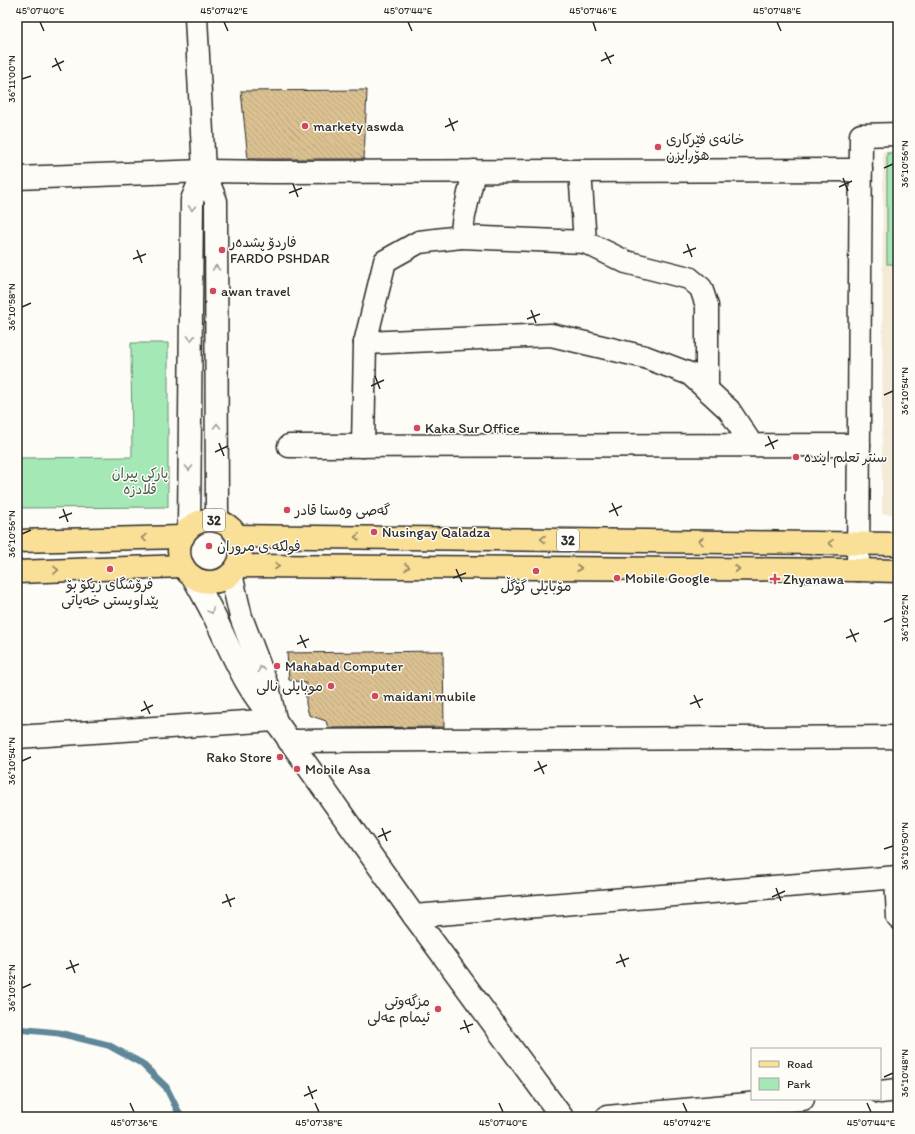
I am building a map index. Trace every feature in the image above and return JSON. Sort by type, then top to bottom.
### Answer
[{"type":"main road","name":"32","points":[[202,521],[217,521],[231,528],[238,536],[242,551],[234,570],[222,580],[212,582],[202,581],[188,571],[179,551],[186,533],[202,521]]},
{"type":"main road","name":"32","points":[[17,541],[186,533]]},
{"type":"main road","name":"32","points":[[238,536],[898,544]]},
{"type":"main road","name":"32","points":[[234,570],[898,571]]},
{"type":"main road","name":"32","points":[[17,572],[188,571]]},
{"type":"street","points":[[196,17],[204,171],[216,201],[217,521]]},
{"type":"street","points":[[858,570],[861,135],[898,134]]},
{"type":"street","points":[[17,178],[204,171],[861,170]]},
{"type":"street","points":[[186,533],[192,200],[204,171]]},
{"type":"street","points":[[461,237],[474,171]]},
{"type":"street","points":[[580,171],[585,242]]},
{"type":"street","points":[[363,446],[364,344],[385,261],[419,242],[461,237],[585,242],[626,262],[689,278],[701,288],[707,306],[707,390]]},
{"type":"street","points":[[364,344],[551,335],[645,357],[690,374],[729,410],[752,446]]},
{"type":"street","points":[[289,446],[859,445]]},
{"type":"street","points":[[234,570],[241,617],[269,691],[275,720]]},
{"type":"street","points":[[188,571],[216,619],[248,685],[264,710],[275,720],[414,916],[562,1117]]},
{"type":"street","points":[[17,737],[275,720]]},
{"type":"street","points":[[289,741],[898,737]]},
{"type":"street","points":[[414,916],[897,877],[898,918]]},
{"type":"street","points":[[881,1092],[898,1090]]},
{"type":"street","points":[[607,1117],[792,1100]]},
{"type":"shaded area","points":[[883,151],[898,151],[898,514],[882,514]]},
{"type":"green space","points":[[887,153],[898,153],[898,264],[887,264]]},
{"type":"green space","name":"پارکی پیران قلادزه","points":[[131,343],[168,343],[168,507],[17,508],[17,458],[132,457]]},
{"type":"building","name":"markety aswda","points":[[367,90],[364,159],[248,159],[241,91]]},
{"type":"building","name":"maidani mubile","points":[[443,651],[444,727],[328,728],[326,721],[309,715],[306,704],[306,683],[289,680],[287,653]]},
{"type":"waterway","points":[[17,1029],[59,1033],[108,1045],[141,1063],[166,1087],[181,1117]]},
{"type":"place","name":"markety aswda","points":[[305,126]]},
{"type":"place","name":"خانەی فێرکاری هۆرایزن","points":[[658,147]]},
{"type":"place","name":"فاردۆ پشدەر FARDO PSHDAR","points":[[222,250]]},
{"type":"place","name":"awan travel","points":[[213,291]]},
{"type":"place","name":"Kaka Sur Office","points":[[417,428]]},
{"type":"place","name":"سنتر تعلم اينده","points":[[796,457]]},
{"type":"place","name":"گەصی وەستا قادر","points":[[287,510]]},
{"type":"place","name":"Nusingay Qaladza","points":[[374,532]]},
{"type":"place","name":"فولکه ی مروران","points":[[209,546]]},
{"type":"place","name":"فرۆشگای زیکۆ بۆ پێداویستی خەیاتی","points":[[110,569]]},
{"type":"place","name":"مۆبایلی گۆگڵ","points":[[536,571]]},
{"type":"place","name":"Mobile Google","points":[[617,578]]},
{"type":"place","name":"Zhyanawa","points":[[775,579]]},
{"type":"place","name":"Mahabad Computer","points":[[277,666]]},
{"type":"place","name":"موبايلى نالى","points":[[331,686]]},
{"type":"place","name":"maidani mubile","points":[[375,696]]},
{"type":"place","name":"Rako Store","points":[[280,757]]},
{"type":"place","name":"Mobile Asa","points":[[297,769]]},
{"type":"place","name":"مزگەوتی ئیمام عەلی","points":[[438,1009]]}]
